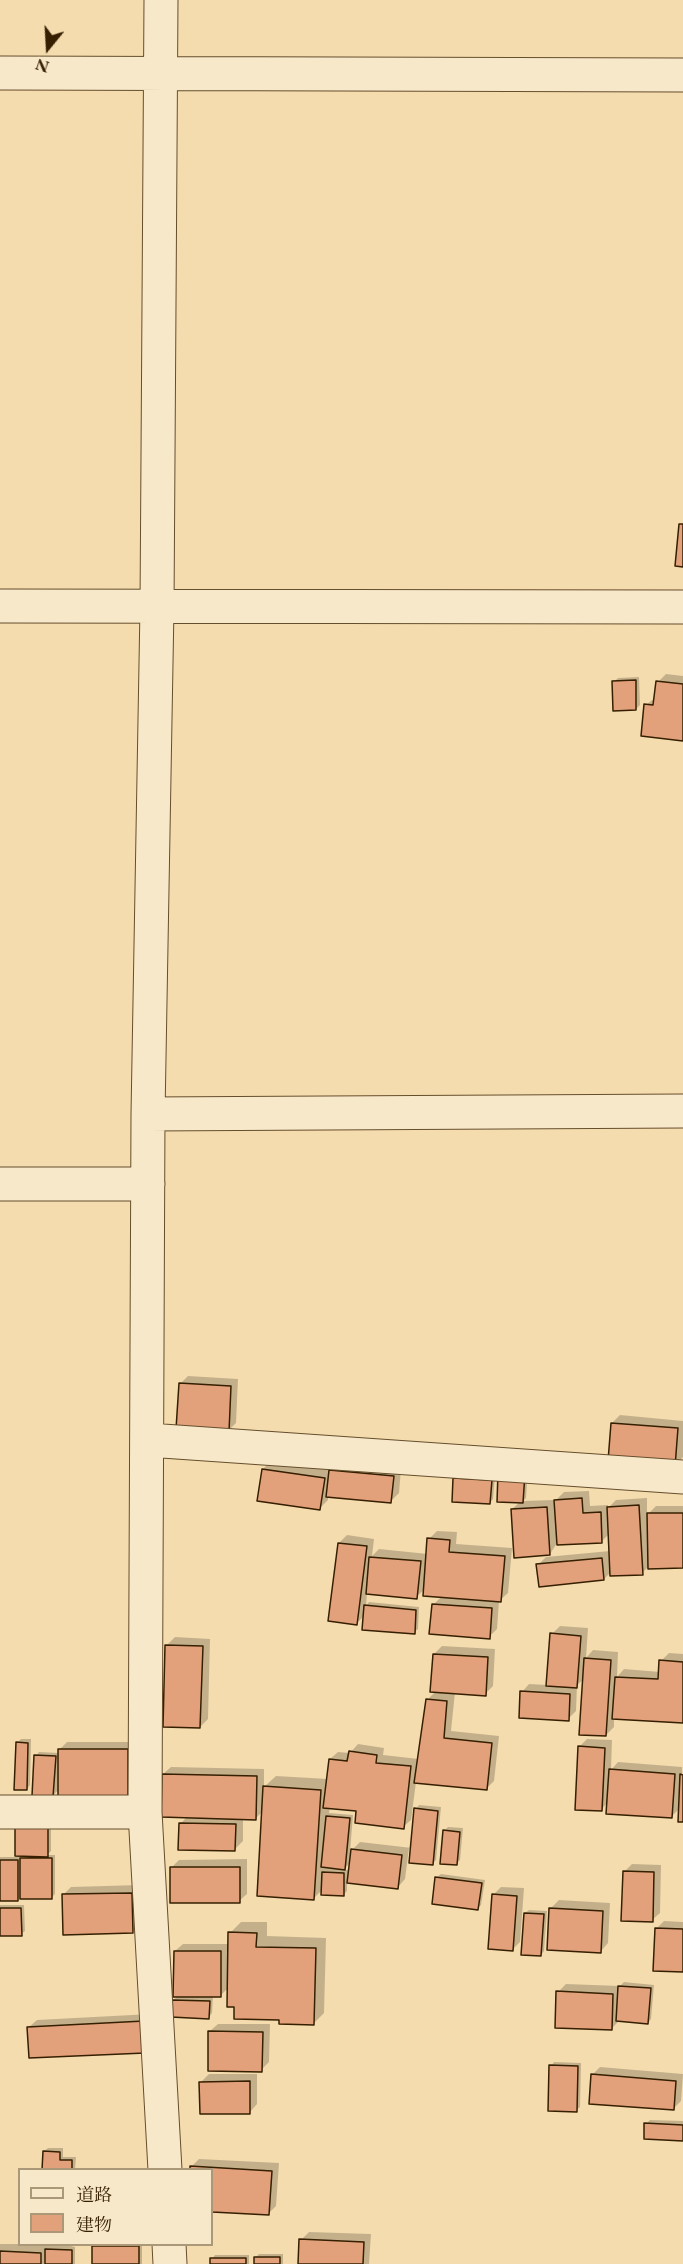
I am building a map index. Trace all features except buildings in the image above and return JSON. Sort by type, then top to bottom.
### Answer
[{"type":"street","points":[[161,0],[157,607],[148,1114],[145,1812],[165,2168]]},
{"type":"street","points":[[0,73],[683,75]]},
{"type":"street","points":[[0,606],[683,608]]},
{"type":"street","points":[[148,1114],[683,1111]]},
{"type":"street","points":[[0,1184],[148,1184]]},
{"type":"street","points":[[148,1440],[683,1477]]},
{"type":"street","points":[[0,1812],[145,1812]]},
{"type":"street","points":[[169,2246],[170,2264]]}]
